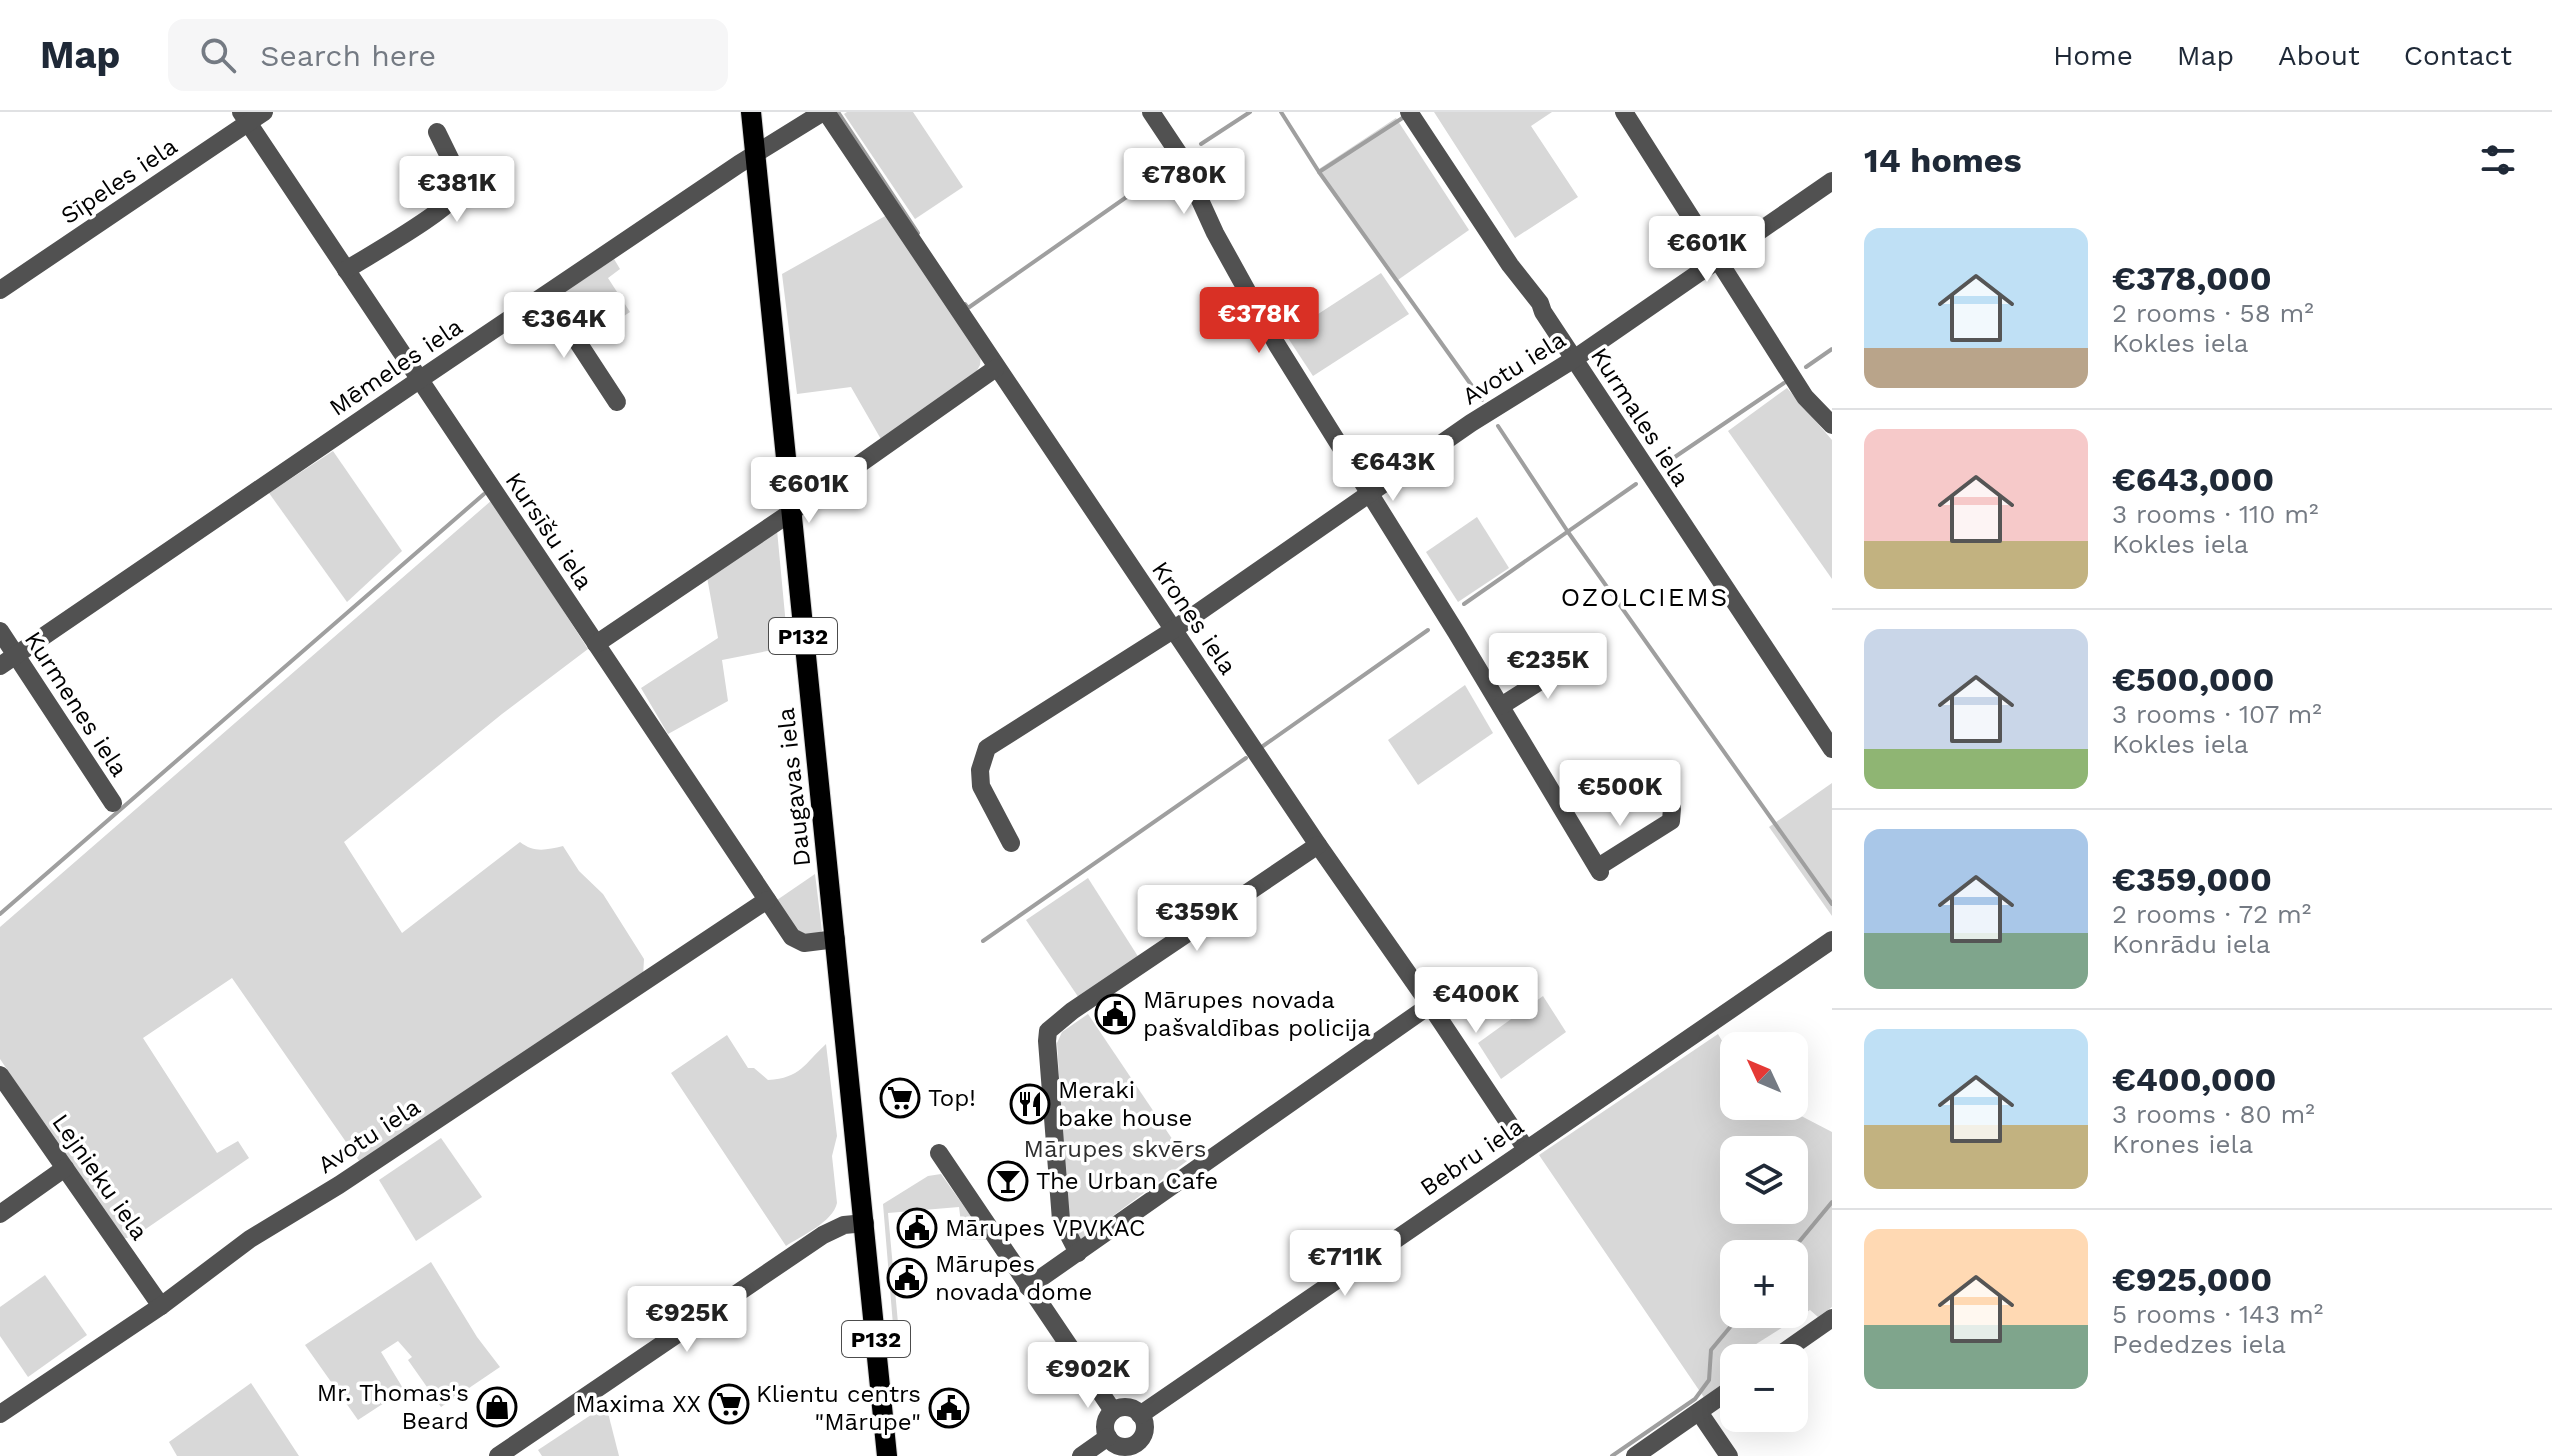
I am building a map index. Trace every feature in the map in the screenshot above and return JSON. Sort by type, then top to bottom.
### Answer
[{"type":"main road","name":"Daugavas iela","points":[[751,112],[887,1456]]},
{"type":"street","name":"Sīpeles iela","points":[[0,290],[244,118],[264,112]]},
{"type":"street","name":"Mēmeles iela","points":[[8,661],[755,154],[825,112]]},
{"type":"street","name":"Krones iela","points":[[825,112],[1526,1149]]},
{"type":"street","points":[[1151,112],[1179,154],[1215,233],[1271,333],[1599,869],[1671,821],[1672,808]]},
{"type":"street","name":"Kurmales iela","points":[[1409,112],[1510,265],[1540,303],[1543,312],[1832,749]]},
{"type":"street","points":[[1624,112],[1805,397],[1832,425]]},
{"type":"street","name":"Kursīšu iela","points":[[244,118],[792,937],[798,942],[836,939]]},
{"type":"street","points":[[346,270],[442,209],[462,192],[463,185],[437,132]]},
{"type":"street","name":"Avotu iela","points":[[1011,843],[981,786],[980,770],[987,748],[1173,630],[1471,423],[1574,359],[1832,181]]},
{"type":"street","points":[[547,295],[617,402]]},
{"type":"street","points":[[596,644],[996,368]]},
{"type":"street","name":"Kurmenes iela","points":[[0,631],[8,661],[113,803]]},
{"type":"street","points":[[1501,706],[1572,661]]},
{"type":"street","points":[[1078,1253],[1061,1220],[1048,1031],[1084,1003],[1318,845]]},
{"type":"street","name":"Avotu iela","points":[[0,1414],[161,1306],[250,1239],[339,1185],[767,900]]},
{"type":"street","name":"Bebru iela","points":[[1140,1415],[1832,940]]},
{"type":"street","points":[[1028,1287],[1430,1005]]},
{"type":"street","name":"Lejnieku iela","points":[[0,1075],[161,1306]]},
{"type":"street","points":[[939,1153],[1113,1411]]},
{"type":"street","points":[[0,1214],[65,1168]]},
{"type":"street","points":[[498,1456],[823,1235],[844,1225],[865,1223]]},
{"type":"street","points":[[1795,1344],[1832,1318]]},
{"type":"street","points":[[1635,1456],[1720,1397]]},
{"type":"street","points":[[1127,1407],[1140,1415],[1144,1430],[1140,1450],[1121,1446],[1108,1437],[1105,1423],[1113,1411],[1127,1407]]},
{"type":"street","points":[[1699,1412],[1729,1456]]},
{"type":"street","points":[[1081,1456],[1108,1437]]},
{"type":"green space","points":[[913,112],[963,187],[915,219],[844,114]]},
{"type":"green space","points":[[1434,112],[1552,112],[1531,126],[1578,197],[1515,238]]},
{"type":"green space","points":[[1396,118],[1469,230],[1395,282],[1319,169]]},
{"type":"green space","points":[[887,215],[981,354],[980,365],[973,378],[882,441],[851,387],[797,394],[782,274]]},
{"type":"green space","points":[[614,259],[620,269],[608,278],[630,312],[604,329],[595,315],[576,327],[557,297]]},
{"type":"green space","points":[[1381,273],[1409,314],[1313,376],[1286,335]]},
{"type":"green space","points":[[1787,388],[1832,440],[1832,579],[1728,431]]},
{"type":"green space","points":[[333,451],[402,551],[347,602],[269,493]]},
{"type":"green space","points":[[492,500],[588,649],[344,842],[402,933],[520,842],[535,849],[563,846],[579,871],[603,894],[644,959],[643,977],[362,1165],[232,978],[143,1038],[217,1153],[238,1141],[249,1158],[137,1235],[123,1239],[0,1059],[0,927]]},
{"type":"green space","points":[[1477,517],[1509,568],[1458,602],[1426,552]]},
{"type":"green space","points":[[777,530],[788,647],[722,660],[728,701],[668,734],[641,688],[718,638],[707,577]]},
{"type":"green space","points":[[1465,685],[1493,733],[1418,785],[1388,740]]},
{"type":"green space","points":[[1832,783],[1832,916],[1769,827]]},
{"type":"green space","points":[[815,874],[822,931],[806,935],[796,932],[777,900]]},
{"type":"green space","points":[[1088,878],[1139,958],[1079,998],[1026,920]]},
{"type":"green space","points":[[1543,996],[1566,1032],[1501,1079],[1478,1043]]},
{"type":"green space","name":"Mārupes skvērs","points":[[1088,1014],[1187,1161],[1079,1241],[1069,1232],[1057,1043],[1062,1032]]},
{"type":"green space","points":[[1718,1034],[1720,1120],[1808,1120],[1832,1132],[1832,1307],[1818,1317],[1808,1311],[1808,1240],[1720,1240],[1720,1328],[1782,1328],[1756,1344],[1720,1344],[1720,1387],[1705,1399],[1539,1155]]},
{"type":"green space","points":[[727,1035],[748,1068],[754,1068],[768,1080],[795,1073],[826,1044],[837,1136],[832,1156],[837,1203],[823,1222],[786,1246],[671,1073]]},
{"type":"green space","points":[[441,1138],[482,1197],[416,1241],[379,1180]]},
{"type":"green space","points":[[941,1174],[988,1240],[963,1239],[959,1207],[888,1213],[898,1323],[893,1325],[883,1204],[928,1176]]},
{"type":"green space","points":[[431,1262],[477,1337],[500,1367],[441,1407],[408,1360],[412,1357],[398,1341],[381,1352],[404,1390],[358,1420],[305,1345]]},
{"type":"green space","points":[[45,1275],[87,1335],[28,1377],[0,1336],[0,1307]]},
{"type":"green space","points":[[251,1383],[299,1456],[177,1456],[169,1442]]},
{"type":"green space","points":[[606,1405],[619,1456],[542,1456],[538,1450]]},
{"type":"waterway","points":[[838,112],[918,233]]},
{"type":"waterway","points":[[1201,144],[1250,112]]},
{"type":"waterway","points":[[1281,112],[1319,172],[1482,400]]},
{"type":"waterway","points":[[1319,172],[1404,117]]},
{"type":"waterway","points":[[965,304],[968,308],[1168,168]]},
{"type":"waterway","points":[[1806,367],[1832,349]]},
{"type":"waterway","points":[[1663,465],[1784,383]]},
{"type":"waterway","points":[[1498,426],[1568,532],[1832,904]]},
{"type":"waterway","points":[[1464,604],[1636,484]]},
{"type":"waterway","points":[[0,914],[484,494]]},
{"type":"waterway","points":[[1263,746],[1428,630]]},
{"type":"waterway","points":[[983,941],[1246,758]]},
{"type":"waterway","points":[[1801,1240],[1832,1202]]},
{"type":"waterway","points":[[1612,1456],[1695,1399],[1709,1380],[1711,1350],[1729,1328]]},
{"type":"place","name":"Mārupes novada pašvaldības policija","points":[[1115,1014]]},
{"type":"place","name":"Top!","points":[[900,1098]]},
{"type":"place","name":"Meraki bake house","points":[[1030,1104]]},
{"type":"place","name":"The Urban Cafe","points":[[1008,1181]]},
{"type":"place","name":"Mārupes VPVKAC","points":[[917,1228]]},
{"type":"place","name":"Mārupes novada dome","points":[[907,1278]]},
{"type":"place","name":"Maxima XX","points":[[729,1404]]},
{"type":"place","name":"Mr. Thomas's Beard","points":[[497,1407]]},
{"type":"place","name":"Klientu centrs \"Mārupe\"","points":[[949,1408]]},
{"type":"district","name":"OZOLCIEMS","points":[[1645,597]]}]
